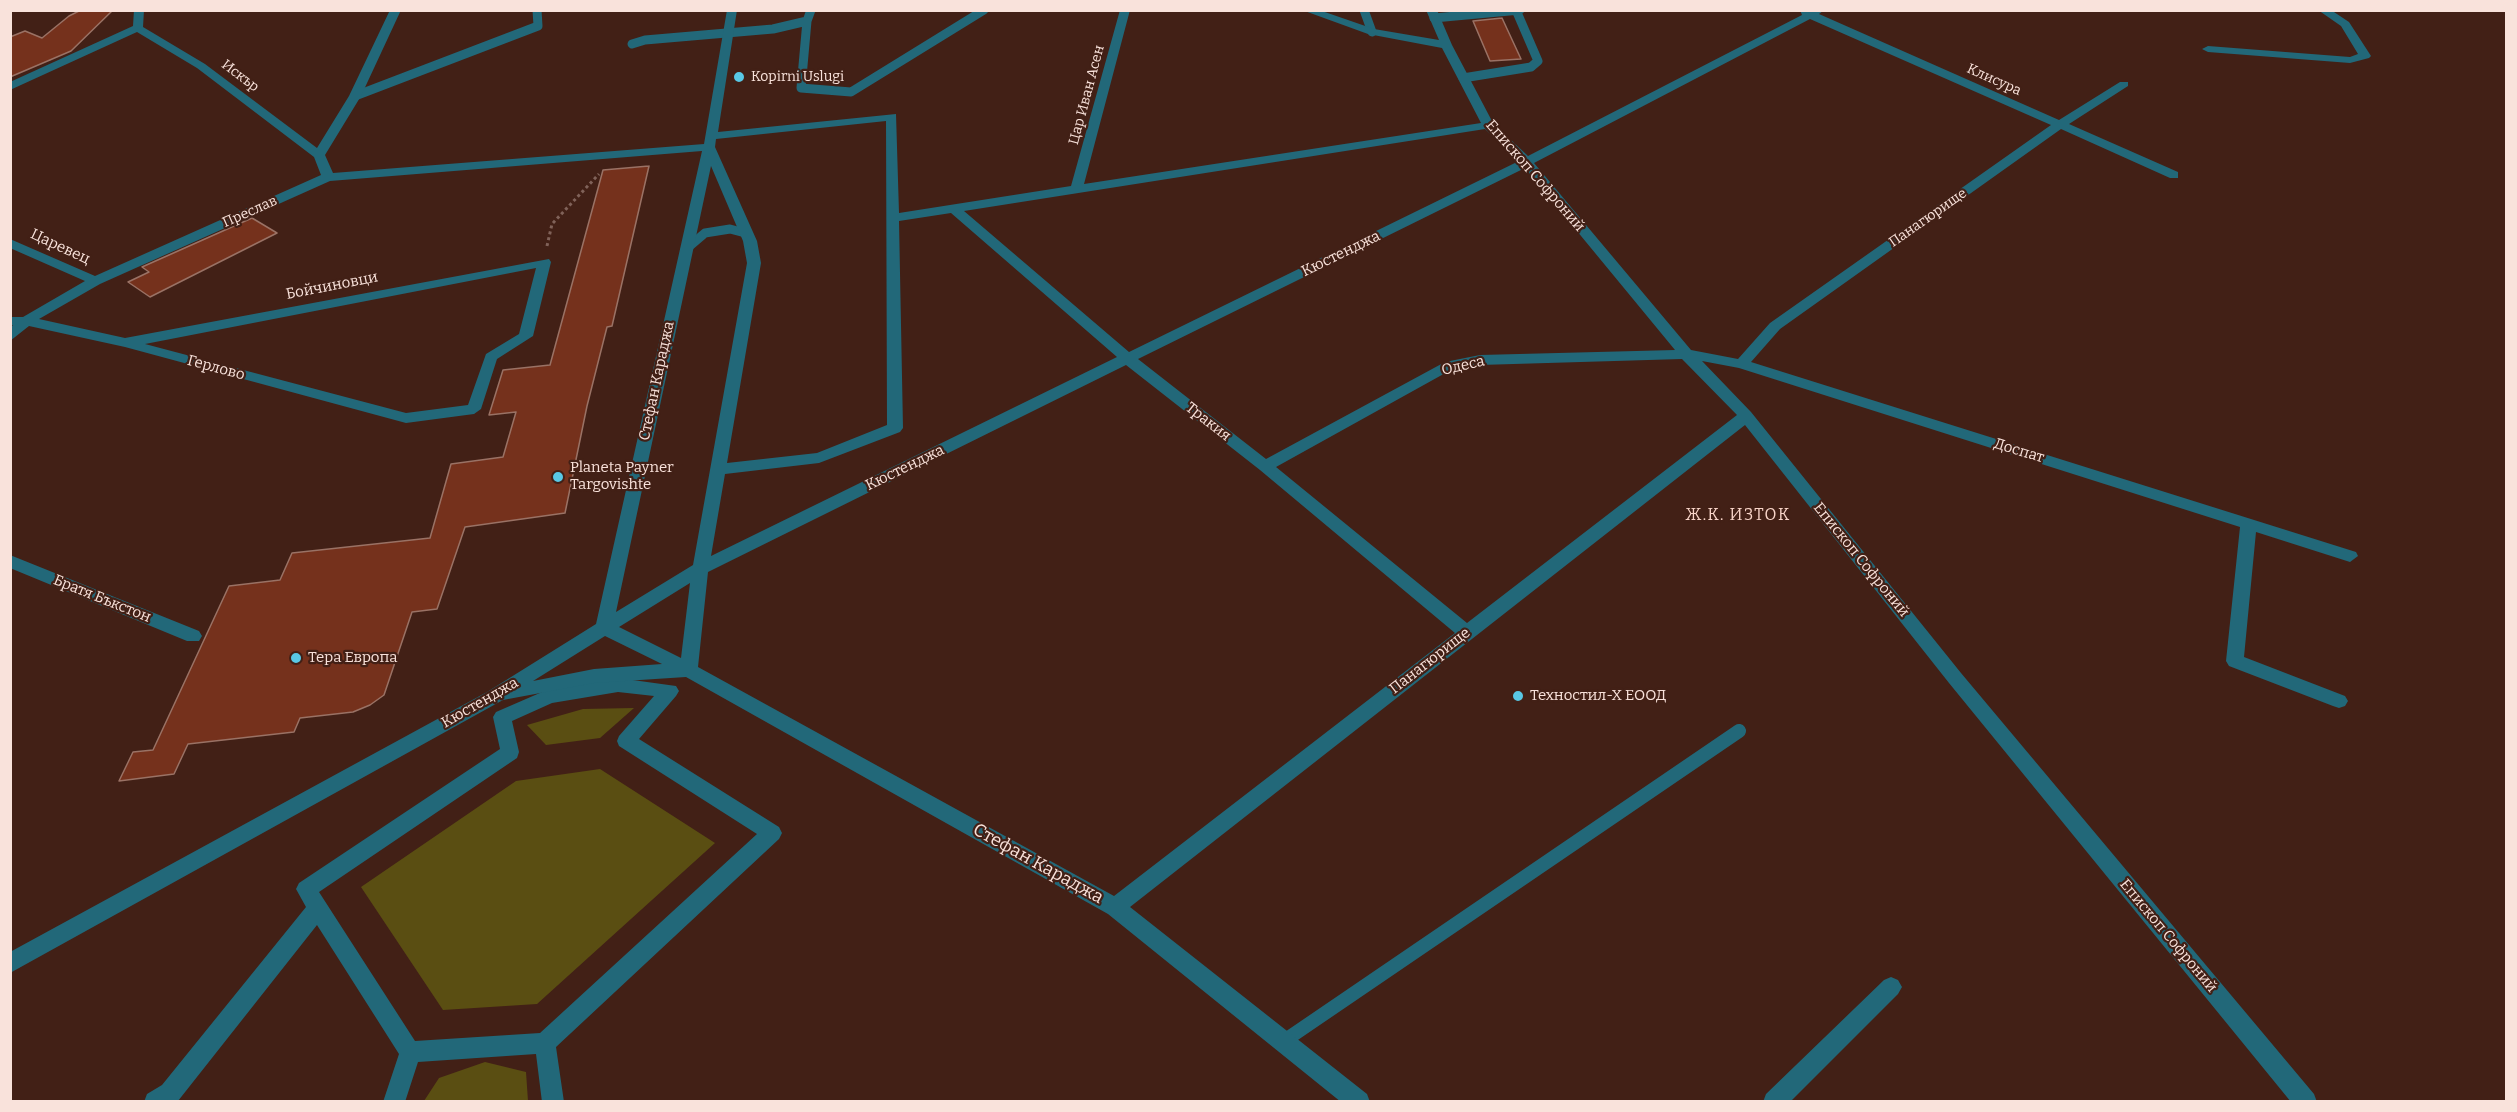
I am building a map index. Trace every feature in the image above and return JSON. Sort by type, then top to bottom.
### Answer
[{"type":"street","points":[[10,87],[138,28],[139,10]]},
{"type":"street","points":[[328,177],[319,155],[355,96],[396,10]]},
{"type":"street","name":"Стефан Караджа","points":[[732,10],[710,142],[604,628],[689,670],[1115,907],[1359,1101]]},
{"type":"street","name":"Цар Иван Асен","points":[[1077,188],[1125,10]]},
{"type":"street","points":[[1307,10],[1372,32],[1446,45]]},
{"type":"street","points":[[2208,49],[2350,60],[2366,56],[2345,24],[2323,10]]},
{"type":"street","name":"Клисура","points":[[1811,12],[2174,175]]},
{"type":"street","name":"Кюстенджа","points":[[10,963],[494,696],[701,568],[1527,162],[1811,12]]},
{"type":"street","name":"Епископ Софроний","points":[[1433,14],[1446,45],[1488,125],[1527,162],[1686,354],[1746,416],[1955,678],[2306,1101]]},
{"type":"street","name":"Искър","points":[[138,28],[201,66],[319,155]]},
{"type":"street","name":"Панагюрище","points":[[1741,364],[1775,326],[2059,125],[2124,84]]},
{"type":"street","name":"Преслав","points":[[10,338],[26,321],[95,281],[328,177],[619,154],[892,117],[891,218]]},
{"type":"street","points":[[718,469],[819,458],[895,428],[891,218],[1488,125]]},
{"type":"street","points":[[494,696],[594,676],[689,670],[701,568],[754,263],[710,142]]},
{"type":"street","name":"Тракия","points":[[953,208],[1128,359],[1265,466],[1466,632]]},
{"type":"street","name":"Царевец","points":[[10,243],[95,281]]},
{"type":"street","name":"Бойчиновци","points":[[125,343],[544,262]]},
{"type":"street","name":"Герлово","points":[[10,321],[26,321],[125,343],[406,418],[474,409],[491,357],[526,336],[544,262]]},
{"type":"street","name":"Доспат","points":[[1686,354],[1741,364],[2350,556]]},
{"type":"street","name":"Одеса","points":[[1265,466],[1445,367],[1480,360],[1686,354]]},
{"type":"street","name":"Панагюрище","points":[[1115,907],[1746,416]]},
{"type":"street","points":[[2249,523],[2235,661],[2339,701]]},
{"type":"street","name":"Братя Бъкстон","points":[[10,561],[193,636]]},
{"type":"street","points":[[618,685],[670,691],[626,741],[772,833],[545,1043],[410,1052],[306,889],[510,752],[502,717],[549,696],[618,685]]},
{"type":"street","points":[[155,1101],[170,1093],[318,908]]},
{"type":"street","points":[[1774,1101],[1891,987]]},
{"type":"street","points":[[545,1043],[553,1101]]},
{"type":"street","points":[[394,1101],[410,1052]]},
{"type":"lane","points":[[355,96],[538,26],[537,10]]},
{"type":"lane","points":[[812,10],[807,21],[801,88],[851,92],[984,10]]},
{"type":"lane","points":[[1364,10],[1372,32]]},
{"type":"lane","points":[[1433,14],[1521,10]]},
{"type":"lane","points":[[1463,78],[1531,67],[1538,61],[1516,11]]},
{"type":"lane","points":[[632,44],[645,40],[772,29],[807,21]]},
{"type":"lane","points":[[685,250],[705,233],[730,229],[745,233]]},
{"type":"lane","points":[[1284,1041],[1739,730]]},
{"type":"path","points":[[544,262],[552,224],[619,154]]},
{"type":"shaded area","points":[[634,708],[600,738],[546,745],[527,725],[583,709]]},
{"type":"shaded area","points":[[600,769],[715,843],[537,1004],[443,1010],[361,887],[516,781]]},
{"type":"shaded area","points":[[485,1062],[526,1072],[528,1101],[424,1101],[439,1078]]},
{"type":"building","points":[[81,10],[113,10],[71,51],[10,77],[10,37],[25,31],[42,38],[69,16]]},
{"type":"building","points":[[1502,18],[1521,59],[1490,61],[1473,21]]},
{"type":"building","name":"Тера Европа","points":[[649,166],[612,326],[607,327],[587,406],[565,513],[465,527],[437,609],[412,612],[384,695],[370,705],[353,712],[300,718],[294,732],[188,744],[174,774],[119,781],[133,752],[153,750],[229,586],[280,580],[292,553],[430,538],[451,464],[503,457],[516,412],[489,415],[503,370],[550,365],[603,170]]},
{"type":"building","points":[[252,218],[277,233],[150,297],[128,282],[149,272],[142,267]]},
{"type":"place","name":"Kopirni Uslugi","points":[[739,77]]},
{"type":"place","name":"Planeta Payner Targovishte","points":[[558,477]]},
{"type":"place","name":"Тера Европа","points":[[296,658]]},
{"type":"place","name":"Техностил-Х ЕООД","points":[[1518,696]]},
{"type":"district","name":"Ж.К. ИЗТОК","points":[[1738,516]]}]
